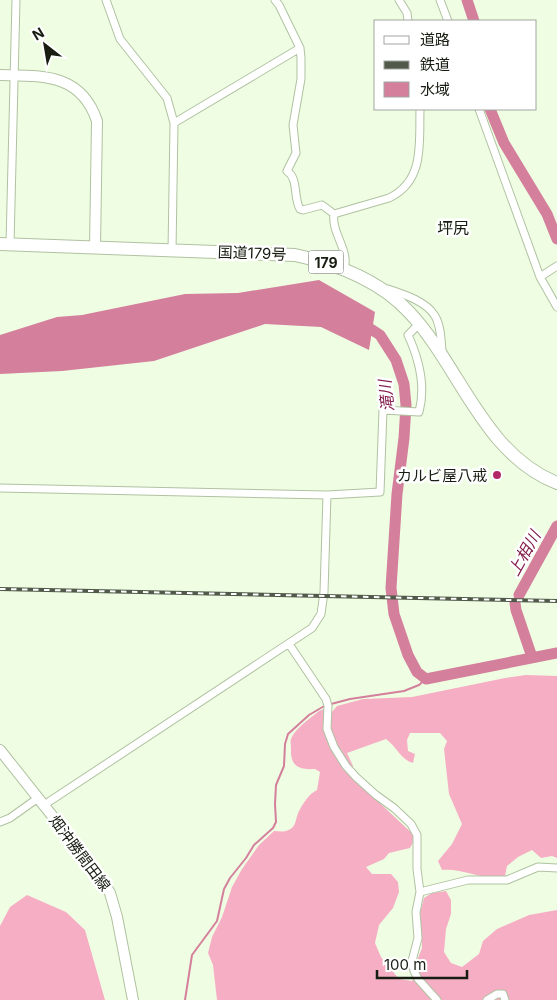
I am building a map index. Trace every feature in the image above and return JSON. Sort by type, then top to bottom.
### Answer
[{"type":"highway","name":"国道179号","points":[[5,244],[295,255],[320,260],[344,269],[378,286],[409,312],[442,354],[487,424],[508,449],[534,471],[557,482]]},
{"type":"main road","points":[[0,75],[47,77],[67,82],[83,94],[93,110],[97,121],[95,248]]},
{"type":"main road","name":"畑沖勝間田線","points":[[0,750],[100,876],[110,893],[117,916],[133,1000]]},
{"type":"street","points":[[5,244],[16,0]]},
{"type":"street","points":[[106,0],[120,39],[167,98],[174,123],[172,251]]},
{"type":"street","points":[[276,0],[300,48],[301,80],[293,125],[296,153],[286,171],[292,175],[294,180],[300,209],[303,210],[322,205],[334,214],[336,231],[346,259],[344,269]]},
{"type":"street","points":[[399,0],[407,13],[408,20]]},
{"type":"street","points":[[440,0],[448,20]]},
{"type":"street","points":[[174,123],[300,48]]},
{"type":"street","points":[[334,214],[389,198],[407,186],[418,164],[420,110]]},
{"type":"street","points":[[479,110],[540,277],[557,307]]},
{"type":"street","points":[[540,277],[557,266]]},
{"type":"street","points":[[378,286],[406,295],[426,306],[435,316],[439,327],[442,354]]},
{"type":"street","points":[[0,488],[327,495],[380,492],[383,410],[419,412],[422,398],[421,378],[416,352],[408,335],[419,324]]},
{"type":"street","points":[[0,822],[41,802],[312,628],[321,614],[324,592],[327,495]]},
{"type":"street","points":[[289,644],[326,699],[328,706],[327,729],[334,747],[346,766],[376,795],[394,808],[414,829],[418,841],[417,869],[420,892],[416,912],[418,938],[412,961],[418,979],[437,1000]]},
{"type":"street","points":[[420,892],[468,880],[507,880],[538,867],[557,868]]},
{"type":"street","points":[[488,1000],[497,994],[503,994],[505,1000]]},
{"type":"shaded area","points":[[526,675],[557,676],[557,858],[552,856],[541,858],[532,850],[518,857],[507,866],[505,876],[497,877],[442,870],[438,861],[452,844],[462,824],[449,794],[444,749],[447,741],[440,733],[410,733],[407,740],[408,751],[415,754],[413,763],[405,759],[386,739],[347,753],[353,766],[352,777],[416,837],[410,848],[389,853],[384,859],[366,867],[372,874],[391,874],[398,882],[399,892],[393,908],[379,925],[375,943],[381,957],[399,979],[412,981],[418,973],[418,958],[422,948],[420,913],[424,898],[432,893],[446,891],[451,900],[451,914],[446,929],[444,952],[451,963],[462,967],[479,954],[483,941],[497,929],[529,915],[557,910],[557,1000],[217,1000],[213,965],[208,953],[212,937],[222,917],[232,887],[259,845],[274,831],[290,830],[304,802],[317,790],[320,772],[315,769],[300,768],[296,766],[292,759],[291,740],[300,727],[319,711],[324,709],[326,713],[332,712],[337,706],[363,699],[412,697]]},
{"type":"shaded area","points":[[27,895],[66,912],[85,930],[105,1000],[0,1000],[0,926],[10,907]]},
{"type":"water","points":[[319,280],[375,312],[369,350],[321,327],[265,324],[154,361],[62,371],[0,374],[0,335],[57,317],[82,315],[185,294],[238,293]]},
{"type":"waterway","name":"上相川","points":[[467,0],[474,20]]},
{"type":"waterway","name":"上相川","points":[[490,110],[504,143],[547,214],[557,239]]},
{"type":"waterway","name":"滝川","points":[[360,322],[380,335],[396,360],[404,384],[406,405],[404,438],[397,494],[391,588],[394,614],[408,655],[417,672],[426,679],[557,653]]},
{"type":"waterway","name":"上相川","points":[[519,595],[557,526]]},
{"type":"waterway","name":"上相川","points":[[515,603],[532,657]]},
{"type":"waterway","points":[[331,704],[350,699],[404,691],[419,685],[426,679]]},
{"type":"waterway","points":[[185,1000],[192,955],[217,921],[224,889],[254,845],[273,828],[276,822],[276,785],[284,766],[285,744],[288,734],[309,715],[326,705]]},
{"type":"railway","points":[[0,589],[557,601]]},
{"type":"place","name":"カルビ屋八戒","points":[[497,475]]},
{"type":"district","name":"坪尻","points":[[453,228]]}]
